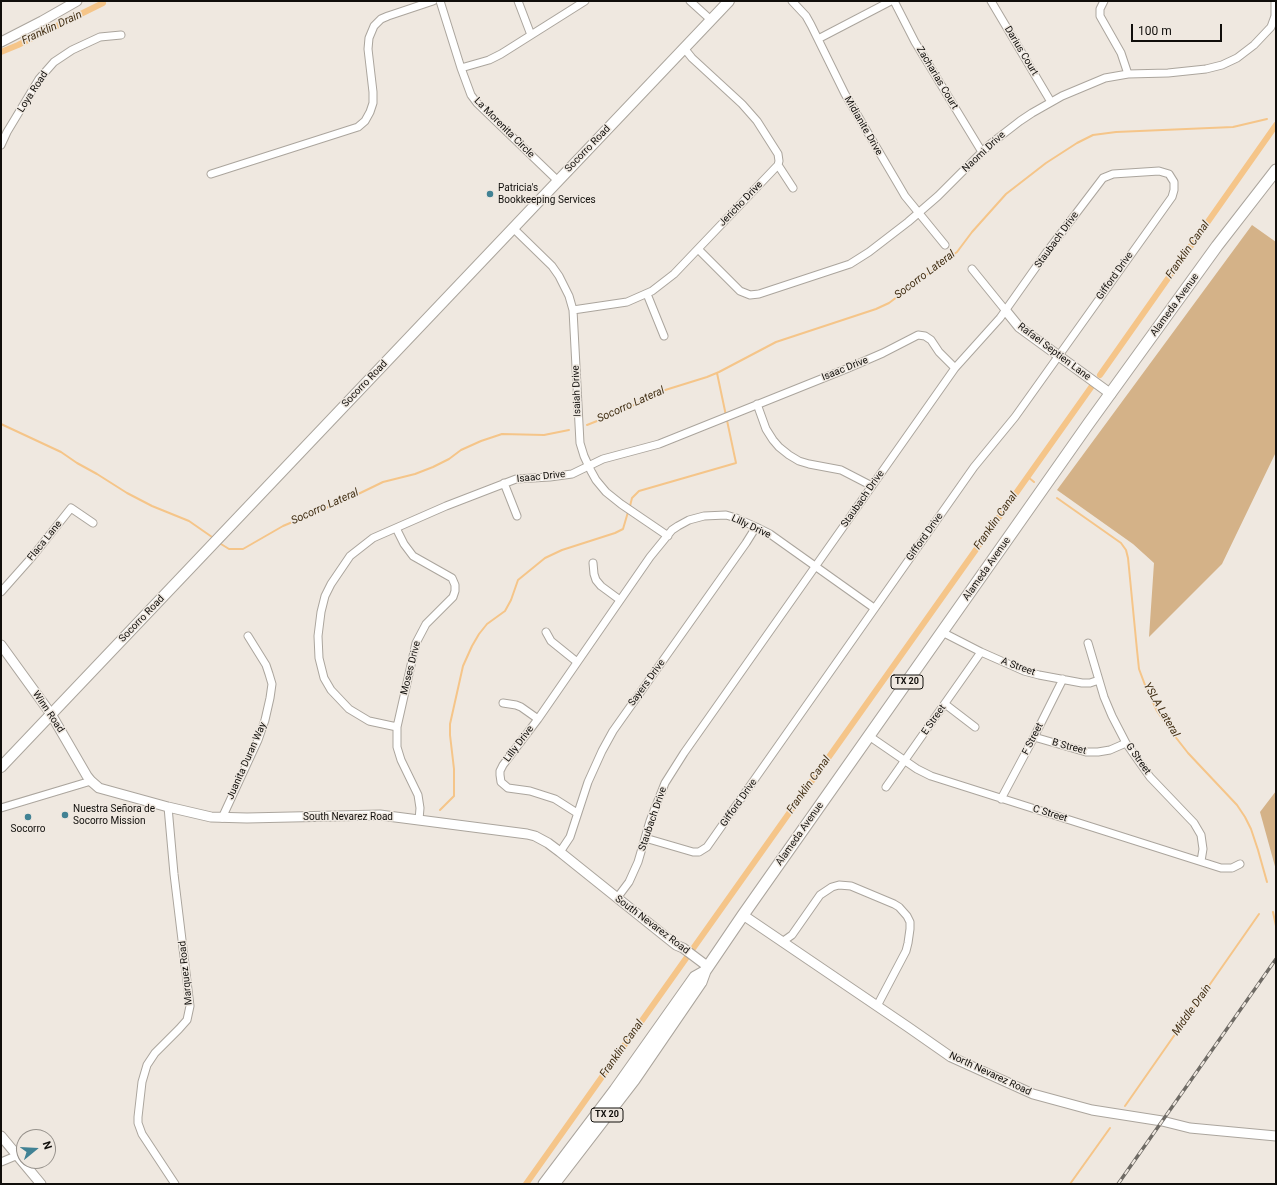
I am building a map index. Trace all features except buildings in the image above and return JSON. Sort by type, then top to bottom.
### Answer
[{"type":"main road","name":"Socorro Road","points":[[1,767],[729,1]]},
{"type":"main road","name":"Alameda Avenue","points":[[544,1184],[615,1090],[695,977],[743,915],[1111,394],[1217,246],[1276,170]]},
{"type":"main road","name":"Alameda Avenue","points":[[554,1184],[634,1080],[701,982],[704,967]]},
{"type":"street","points":[[1,42],[76,1]]},
{"type":"street","points":[[211,174],[358,126],[365,120],[373,103],[368,38],[374,26],[381,19],[433,1]]},
{"type":"street","name":"La Morenita Circle","points":[[440,1],[468,88],[477,103],[558,181]]},
{"type":"street","points":[[518,1],[531,35]]},
{"type":"street","points":[[461,68],[489,60],[502,54],[586,1]]},
{"type":"street","points":[[690,1],[711,20]]},
{"type":"street","name":"Midianite Drive","points":[[792,1],[806,16],[839,83],[865,130],[898,184],[945,245]]},
{"type":"street","points":[[818,39],[893,1]]},
{"type":"street","name":"Zacharias Court","points":[[893,1],[915,42],[982,152]]},
{"type":"street","name":"Darius Court","points":[[991,1],[1052,102]]},
{"type":"street","points":[[1104,1],[1100,10],[1100,16],[1120,53],[1128,74]]},
{"type":"street","name":"Naomi Drive","points":[[698,249],[740,291],[746,295],[754,295],[855,261],[869,252],[919,212],[943,191],[982,152],[1020,121],[1052,102],[1099,80],[1128,74],[1206,69],[1222,65],[1237,58],[1254,45],[1271,27],[1275,16],[1275,1]]},
{"type":"street","name":"Loya Road","points":[[1,145],[7,132],[39,79],[54,62],[72,50],[100,37],[121,35]]},
{"type":"street","points":[[684,48],[692,58],[742,104],[757,121],[778,154],[778,165],[793,188]]},
{"type":"street","name":"Jericho Drive","points":[[573,310],[627,302],[646,294],[665,282],[778,165]]},
{"type":"street","name":"Staubach Drive","points":[[617,898],[631,877],[638,862],[650,821],[665,783],[684,753],[955,368],[1006,311],[1046,253],[1104,178],[1113,174],[1159,171],[1171,176]]},
{"type":"street","name":"Gifford Drive","points":[[645,838],[693,852],[698,852],[707,847],[974,467],[1010,425],[1172,197],[1174,182],[1171,176]]},
{"type":"street","name":"Isaiah Drive","points":[[513,228],[552,266],[565,286],[573,310],[578,430],[580,443],[588,466],[596,480],[606,492],[668,536]]},
{"type":"street","name":"Rafael Septien Lane","points":[[972,269],[1020,327],[1111,394]]},
{"type":"street","points":[[646,294],[664,336]]},
{"type":"street","name":"Isaac Drive","points":[[397,727],[369,721],[349,709],[334,694],[324,678],[319,658],[318,636],[325,596],[334,577],[341,567],[350,556],[369,542],[396,528],[504,483],[516,479],[564,476],[572,474],[603,459],[654,446],[883,353],[918,335],[925,336],[931,340],[939,352],[955,368]]},
{"type":"street","points":[[757,404],[766,428],[773,440],[789,455],[799,461],[809,464],[841,470],[872,486]]},
{"type":"street","points":[[504,483],[517,516]]},
{"type":"street","name":"Flaca Lane","points":[[1,592],[32,557],[71,508],[93,523]]},
{"type":"street","name":"Lilly Drive","points":[[577,813],[555,799],[530,791],[508,788],[501,782],[500,776],[503,765],[538,719],[654,551],[672,530],[690,520],[704,516],[726,515],[736,518],[770,534],[874,608]]},
{"type":"street","name":"Sayers Drive","points":[[560,852],[571,835],[588,782],[613,731],[756,527]]},
{"type":"street","name":"Moses Drive","points":[[396,528],[404,544],[413,556],[452,578],[455,591],[453,597],[426,624],[418,639],[397,727],[397,747],[401,760],[418,795],[420,808],[419,820]]},
{"type":"street","points":[[593,563],[596,580],[601,586],[620,600]]},
{"type":"street","points":[[546,632],[551,641],[577,662]]},
{"type":"street","name":"A Street","points":[[942,632],[981,652],[1024,671],[1086,683],[1098,680]]},
{"type":"street","name":"Juanita Duran Way","points":[[222,818],[258,740],[266,720],[270,698],[272,684],[266,665],[248,636]]},
{"type":"street","name":"G Street","points":[[1088,643],[1098,680],[1108,707],[1126,743],[1150,777],[1197,827],[1201,835],[1203,845],[1201,861]]},
{"type":"street","name":"Winn Road","points":[[1,645],[51,714],[91,781]]},
{"type":"street","name":"E Street","points":[[886,787],[981,652]]},
{"type":"street","name":"F Street","points":[[1002,799],[1063,679]]},
{"type":"street","name":"Lilly Drive","points":[[503,703],[521,707],[538,719]]},
{"type":"street","points":[[945,704],[975,727]]},
{"type":"street","name":"C Street","points":[[869,736],[923,773],[931,776],[1201,861],[1226,868],[1232,868],[1240,864]]},
{"type":"street","name":"B Street","points":[[1034,737],[1086,752],[1110,750],[1126,743]]},
{"type":"street","points":[[1,808],[91,781]]},
{"type":"street","name":"South Nevarez Road","points":[[91,781],[99,788],[104,790],[204,816],[222,818],[380,815],[535,836],[560,852],[676,945],[685,949],[704,967]]},
{"type":"street","name":"Marquez Road","points":[[168,807],[174,874],[190,1006],[186,1020],[179,1030],[155,1053],[147,1066],[142,1082],[138,1123],[142,1134],[175,1184]]},
{"type":"street","points":[[782,942],[792,935],[820,895],[832,887],[839,885],[851,886],[894,904],[907,916],[910,922],[908,943],[906,951],[877,1006]]},
{"type":"street","name":"North Nevarez Road","points":[[743,915],[951,1057],[1033,1094],[1092,1110],[1190,1128],[1276,1136]]},
{"type":"street","points":[[1,1136],[16,1154]]},
{"type":"street","points":[[1,1162],[16,1157]]},
{"type":"street","points":[[28,1169],[40,1184]]},
{"type":"shaded area","points":[[1252,225],[1276,242],[1276,452],[1222,564],[1149,637],[1154,563],[1133,544],[1057,490]]},
{"type":"shaded area","points":[[1276,791],[1276,870],[1260,812]]},
{"type":"waterway","name":"Franklin Drain","points":[[1,52],[103,3]]},
{"type":"waterway","name":"Socorro Lateral","points":[[587,425],[627,409],[662,391],[719,372],[776,342],[876,309],[889,303],[957,252],[972,232],[1006,194],[1046,163],[1077,143],[1093,135],[1116,132],[1233,127],[1267,119]]},
{"type":"waterway","name":"Franklin Canal","points":[[1100,375],[1276,125]]},
{"type":"waterway","points":[[630,506],[632,498],[639,491],[736,463],[717,373]]},
{"type":"waterway","name":"Franklin Canal","points":[[526,1184],[1092,386]]},
{"type":"waterway","name":"Socorro Lateral","points":[[1,424],[61,452],[127,493],[152,506],[189,521],[212,537]]},
{"type":"waterway","name":"Socorro Lateral","points":[[221,544],[229,549],[243,549],[283,526],[352,497],[383,482],[415,474],[433,467],[449,459],[461,450],[502,434],[544,435],[569,430]]},
{"type":"waterway","name":"YSLA Lateral","points":[[1028,477],[1034,482]]},
{"type":"waterway","name":"YSLA Lateral","points":[[1057,498],[1121,543],[1126,550],[1139,669],[1145,685],[1157,711],[1170,730],[1188,753],[1237,805],[1245,817],[1251,829],[1267,882]]},
{"type":"waterway","points":[[440,810],[454,796],[454,769],[450,724],[463,666],[479,634],[487,624],[505,611],[511,600],[518,580],[545,558],[562,550],[623,529],[628,512]]},
{"type":"waterway","name":"YSLA Lateral","points":[[1273,912],[1276,926]]},
{"type":"waterway","name":"Middle Drain","points":[[1125,1106],[1259,914]]},
{"type":"waterway","name":"Middle Drain","points":[[1070,1184],[1110,1128]]},
{"type":"railway","points":[[1118,1184],[1276,959]]},
{"type":"place","name":"Patricia's Bookkeeping Services","points":[[490,194]]},
{"type":"place","name":"Nuestra Señora de Socorro Mission","points":[[65,815]]},
{"type":"place","name":"Socorro","points":[[28,817]]}]
